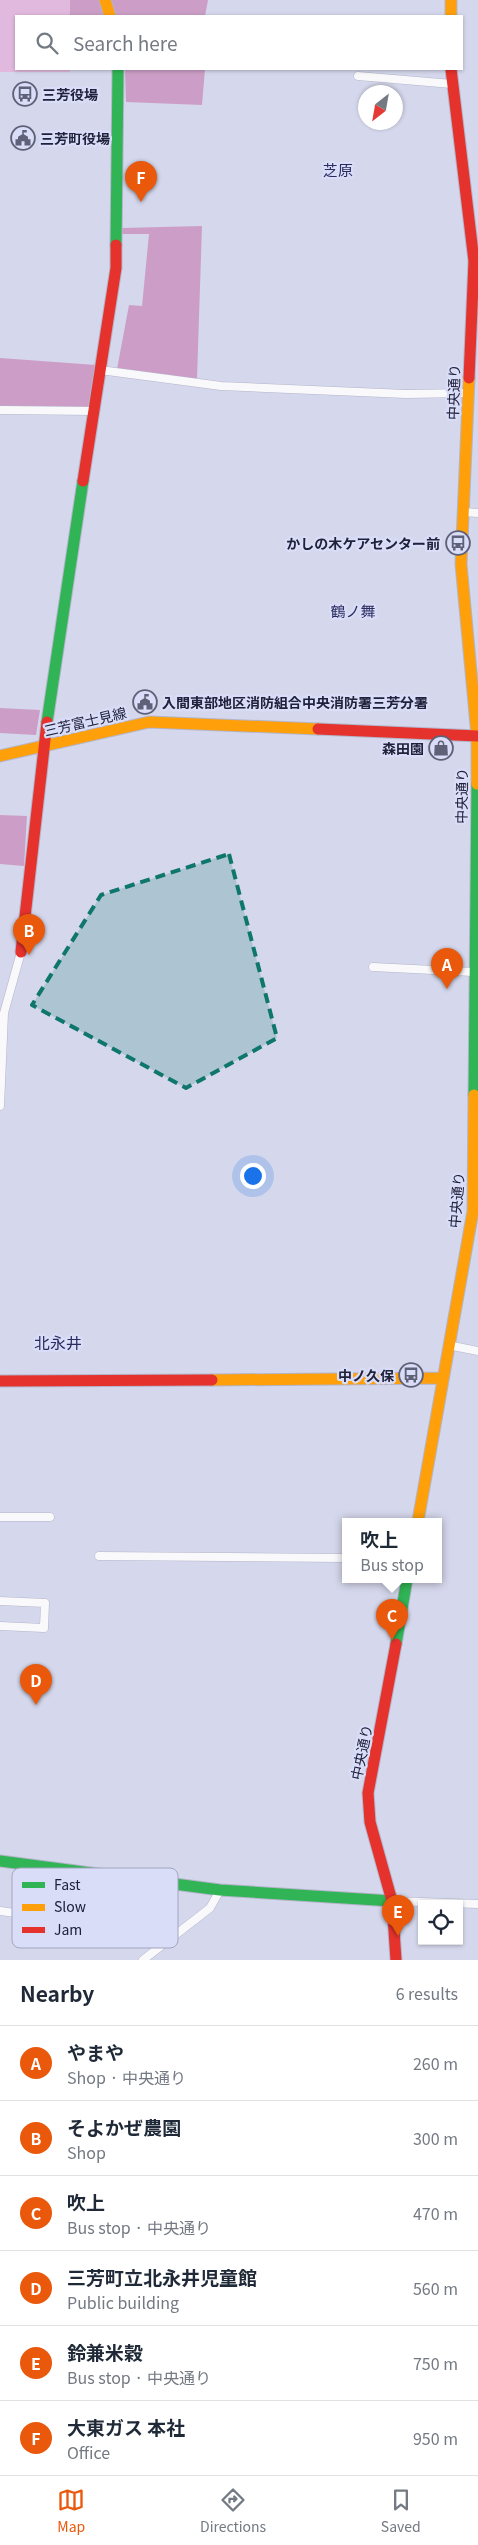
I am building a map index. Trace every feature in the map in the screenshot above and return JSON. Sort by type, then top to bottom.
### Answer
[{"type":"street","points":[[105,0],[110,15]]},
{"type":"street","points":[[451,0],[451,15]]},
{"type":"street","points":[[0,1106],[3,1006],[20,952],[43,747],[116,268],[118,70]]},
{"type":"street","name":"中央通り","points":[[419,1518],[472,1211],[473,972],[476,918],[477,736],[461,564],[463,512],[473,393],[474,261],[451,70]]},
{"type":"street","points":[[358,76],[452,84]]},
{"type":"street","points":[[100,370],[221,386],[406,394],[473,393]]},
{"type":"street","points":[[0,410],[94,411]]},
{"type":"street","points":[[463,512],[478,512]]},
{"type":"street","name":"三芳富士見線","points":[[0,756],[149,722],[477,736]]},
{"type":"street","points":[[373,967],[473,972]]},
{"type":"street","points":[[448,1345],[478,1351]]},
{"type":"street","points":[[0,1381],[442,1378]]},
{"type":"street","points":[[0,1517],[50,1517]]},
{"type":"street","points":[[99,1556],[342,1558]]},
{"type":"street","name":"中央通り","points":[[396,1960],[392,1901],[370,1822],[368,1794],[406,1583]]},
{"type":"street","points":[[0,1601],[45,1603],[44,1628],[0,1626]]},
{"type":"street","points":[[0,1861],[53,1868]]},
{"type":"street","points":[[178,1884],[220,1890],[392,1901],[478,1904]]},
{"type":"street","points":[[178,1933],[210,1908],[220,1890]]},
{"type":"street","points":[[143,1960],[158,1948]]},
{"type":"highlighted area","points":[[229,854],[277,1038],[186,1088],[32,1005],[101,895]]},
{"type":"shaded area","points":[[0,0],[70,0],[70,15],[15,15],[15,70],[70,70],[70,72],[0,72]]},
{"type":"shaded area","points":[[70,0],[208,0],[205,15],[70,15]]},
{"type":"shaded area","points":[[125,70],[205,70],[202,105],[126,102]]},
{"type":"shaded area","points":[[202,226],[197,379],[117,369],[129,305],[142,306],[149,234],[122,234],[122,228]]},
{"type":"shaded area","points":[[0,358],[96,365],[89,408],[0,407]]},
{"type":"shaded area","points":[[0,708],[40,710],[36,735],[0,733]]},
{"type":"shaded area","points":[[0,815],[27,816],[24,866],[0,864]]},
{"type":"traffic: fast","points":[[116,245],[118,70]]},
{"type":"traffic: fast","points":[[47,722],[83,481]]},
{"type":"traffic: fast","points":[[474,1095],[477,784]]},
{"type":"traffic: fast","points":[[396,1644],[406,1583]]},
{"type":"traffic: fast","points":[[0,1861],[53,1868]]},
{"type":"traffic: fast","points":[[178,1884],[220,1890],[392,1901]]},
{"type":"traffic: slow","points":[[105,0],[110,15]]},
{"type":"traffic: slow","points":[[451,0],[451,15]]},
{"type":"traffic: slow","points":[[469,378],[461,564],[477,736],[477,784]]},
{"type":"traffic: slow","points":[[0,756],[149,722],[318,729]]},
{"type":"traffic: slow","points":[[419,1518],[473,1211],[474,1095]]},
{"type":"traffic: slow","points":[[212,1380],[442,1378]]},
{"type":"traffic: jam","points":[[451,70],[474,261],[469,378]]},
{"type":"traffic: jam","points":[[83,481],[116,268],[116,245]]},
{"type":"traffic: jam","points":[[21,952],[47,722]]},
{"type":"traffic: jam","points":[[318,729],[478,736]]},
{"type":"traffic: jam","points":[[0,1381],[212,1380]]},
{"type":"traffic: jam","points":[[396,1644],[368,1793],[370,1822],[392,1901],[396,1960]]},
{"type":"place","name":"三芳役場","points":[[25,94]]},
{"type":"place","name":"三芳町役場","points":[[23,138]]},
{"type":"place","name":"大東ガス 本社","points":[[141,202]]},
{"type":"place","name":"かしの木ケアセンター前","points":[[458,543]]},
{"type":"place","name":"入間東部地区消防組合中央消防署三芳分署","points":[[145,702]]},
{"type":"place","name":"森田園","points":[[441,748]]},
{"type":"place","name":"そよかぜ農園","points":[[29,955]]},
{"type":"place","name":"やまや","points":[[447,989]]},
{"type":"place","name":"中ノ久保","points":[[411,1375]]},
{"type":"place","name":"吹上","points":[[392,1640]]},
{"type":"place","name":"三芳町立北永井児童館","points":[[36,1705]]},
{"type":"place","name":"鈴兼米穀","points":[[398,1936]]},
{"type":"district","name":"芝原","points":[[338,169]]},
{"type":"district","name":"鶴ノ舞","points":[[353,610]]},
{"type":"district","name":"北永井","points":[[58,1342]]}]
